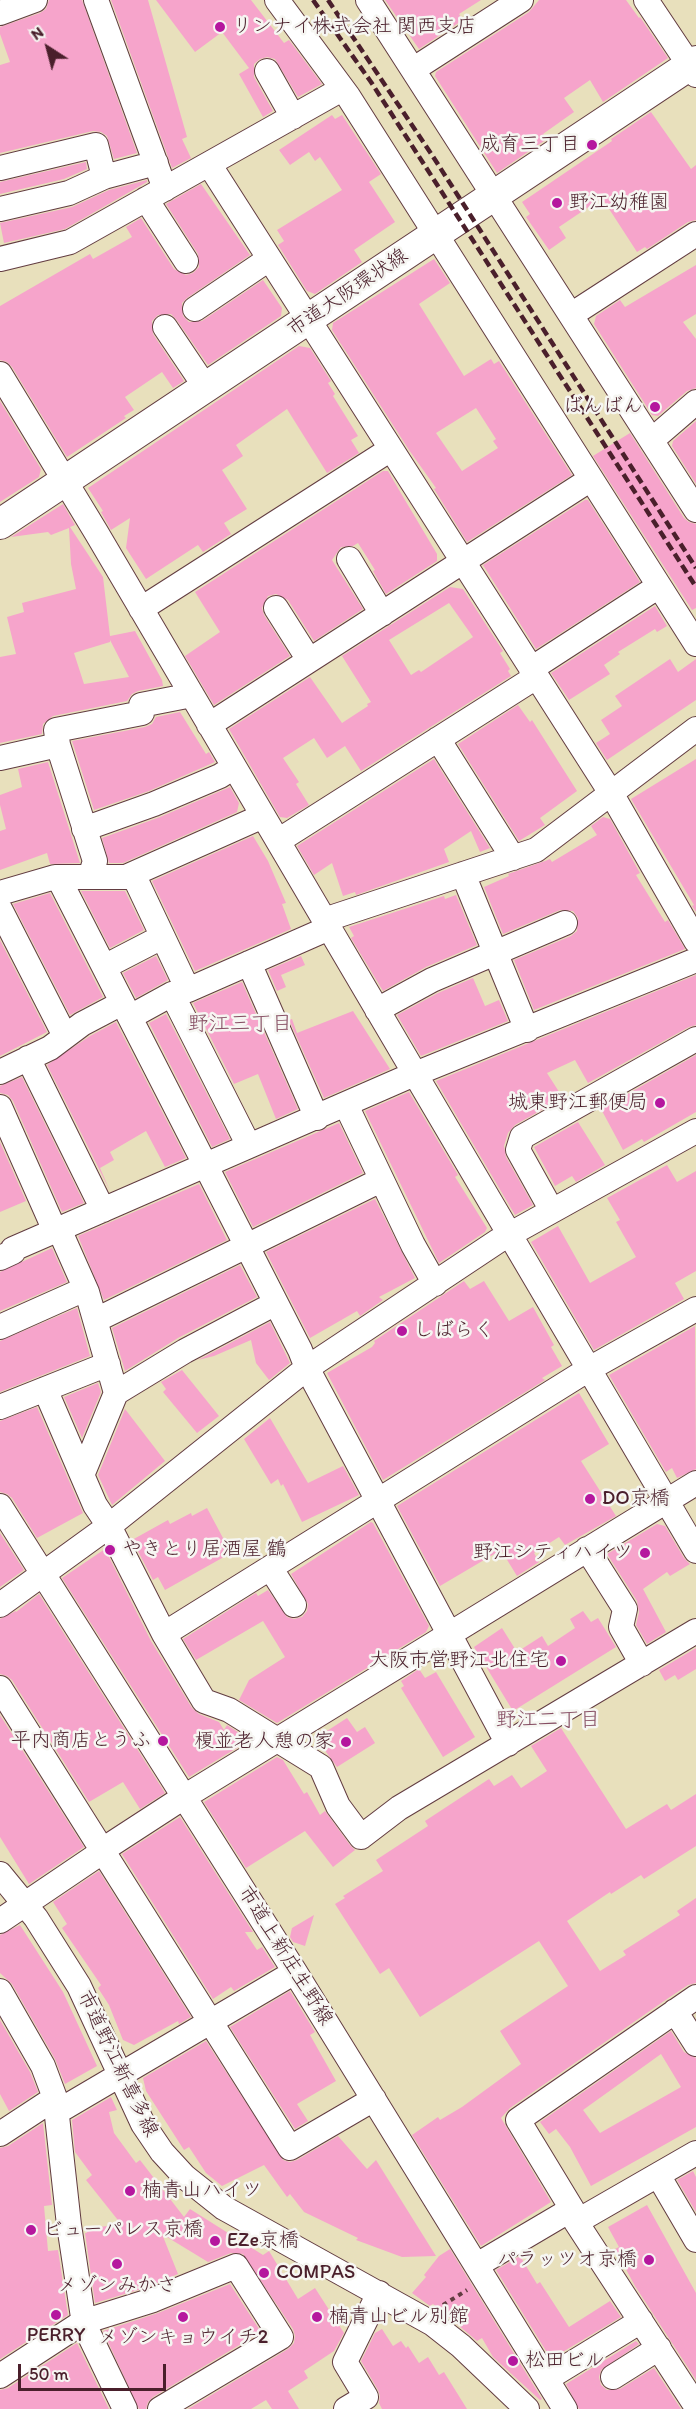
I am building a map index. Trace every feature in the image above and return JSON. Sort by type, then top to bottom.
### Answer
[{"type":"main road","name":"市道大阪環状線","points":[[0,524],[495,195],[694,67]]},
{"type":"street","points":[[0,13],[35,0]]},
{"type":"street","points":[[96,0],[156,163],[156,194],[186,261]]},
{"type":"street","points":[[277,0],[342,89],[696,644]]},
{"type":"street","points":[[368,0],[696,510]]},
{"type":"street","points":[[414,69],[521,0]]},
{"type":"street","points":[[646,0],[694,67]]},
{"type":"street","points":[[267,71],[293,117]]},
{"type":"street","points":[[1,255],[70,242],[342,89]]},
{"type":"street","points":[[0,168],[96,145],[104,177]]},
{"type":"street","points":[[0,209],[69,193],[104,177],[156,163]]},
{"type":"street","points":[[209,164],[611,793],[696,941]]},
{"type":"street","points":[[571,315],[696,234]]},
{"type":"street","points":[[195,309],[269,259]]},
{"type":"street","points":[[165,327],[206,388]]},
{"type":"street","points":[[0,374],[192,695],[696,1551]]},
{"type":"street","points":[[652,440],[696,402]]},
{"type":"street","points":[[141,609],[391,449]]},
{"type":"street","points":[[209,725],[591,479]]},
{"type":"street","points":[[349,559],[382,614]]},
{"type":"street","points":[[278,841],[438,739],[660,586]]},
{"type":"street","points":[[276,608],[309,660]]},
{"type":"street","points":[[90,877],[95,861],[58,745],[56,730],[142,713],[141,705],[192,695]]},
{"type":"street","points":[[0,1072],[50,1048],[82,1024],[180,992],[249,963],[327,924],[536,850],[696,729]]},
{"type":"street","points":[[438,739],[513,858]]},
{"type":"street","points":[[0,758],[58,745]]},
{"type":"street","points":[[84,829],[154,804],[220,776],[234,767]]},
{"type":"street","points":[[0,893],[58,877],[126,877],[263,816]]},
{"type":"street","points":[[133,874],[162,937],[180,992],[249,1146]]},
{"type":"street","points":[[463,874],[527,1030]]},
{"type":"street","points":[[58,877],[305,1360],[307,1368],[508,1743]]},
{"type":"street","points":[[0,909],[65,1036]]},
{"type":"street","points":[[377,1010],[432,980],[565,923]]},
{"type":"street","points":[[104,967],[162,937]]},
{"type":"street","points":[[0,1258],[13,1252],[14,1249],[205,1164],[405,1078],[416,1076],[696,960]]},
{"type":"street","points":[[249,963],[316,1118]]},
{"type":"street","points":[[552,1211],[518,1150],[522,1137],[696,1040]]},
{"type":"street","points":[[28,1058],[103,1210]]},
{"type":"street","points":[[346,1105],[381,1180],[435,1284]]},
{"type":"street","points":[[0,1107],[86,1289],[116,1393]]},
{"type":"street","points":[[0,1605],[109,1526],[307,1368],[510,1235],[696,1131]]},
{"type":"street","points":[[96,1320],[381,1180]]},
{"type":"street","points":[[0,1327],[86,1289]]},
{"type":"street","points":[[83,1473],[116,1393],[185,1351],[276,1303]]},
{"type":"street","points":[[164,1634],[589,1369],[696,1310]]},
{"type":"street","points":[[0,1407],[108,1364]]},
{"type":"street","points":[[45,1389],[95,1505],[109,1526],[164,1634],[204,1701],[229,1710],[321,1767],[338,1806],[362,1837],[399,1808],[696,1631]]},
{"type":"street","points":[[0,1921],[184,1797],[696,1483]]},
{"type":"street","name":"市道上新庄生野線","points":[[0,1506],[374,2098],[565,2409]]},
{"type":"street","points":[[587,1549],[625,1610],[621,1628],[642,1664]]},
{"type":"street","points":[[271,1569],[294,1605]]},
{"type":"street","points":[[0,1688],[290,2148],[374,2098]]},
{"type":"street","name":"市道野江新喜多線","points":[[0,1874],[25,1904],[79,1986],[143,2124],[169,2162],[224,2208],[422,2317],[452,2338],[527,2409]]},
{"type":"street","points":[[0,2134],[120,2076],[295,1972]]},
{"type":"street","points":[[0,1991],[43,2066],[56,2105],[69,2225],[83,2322],[125,2409]]},
{"type":"street","points":[[696,1997],[518,2120],[574,2216],[696,2406]]},
{"type":"street","points":[[675,2011],[696,2044]]},
{"type":"street","points":[[482,2272],[574,2216],[658,2175],[696,2153]]},
{"type":"street","points":[[658,2175],[696,2240]]},
{"type":"street","points":[[0,2376],[83,2322],[153,2300],[236,2266],[281,2337],[160,2409]]},
{"type":"street","points":[[346,2409],[366,2397],[345,2362],[379,2293]]},
{"type":"street","points":[[548,2378],[641,2320]]},
{"type":"street","points":[[613,2377],[659,2348]]},
{"type":"path","points":[[422,2317],[482,2272]]},
{"type":"building","points":[[49,0],[82,0],[137,153],[114,159],[107,136],[93,131],[0,153],[0,65],[10,62],[0,34],[0,27],[40,13],[46,9]]},
{"type":"building","points":[[111,0],[148,0],[187,137],[182,139],[191,158],[172,168]]},
{"type":"building","points":[[156,0],[251,0],[284,43],[289,40],[322,84],[298,97],[275,59],[267,57],[260,59],[254,64],[254,77],[273,111],[263,117],[239,74],[249,68],[222,32],[195,52]]},
{"type":"building","points":[[385,0],[481,0],[459,14],[463,20],[419,49]]},
{"type":"building","points":[[539,0],[626,0],[668,58],[603,102],[590,80],[564,98],[574,112],[543,134],[547,139],[497,173],[435,76],[436,72],[529,12]]},
{"type":"building","points":[[651,112],[691,169],[696,165],[696,220],[688,222],[647,249],[645,247],[637,252],[602,198],[559,227],[566,238],[549,250],[526,217],[530,214],[522,202]]},
{"type":"building","points":[[332,115],[335,119],[342,115],[381,174],[369,182],[395,222],[354,250],[362,262],[315,294],[307,291],[278,245],[284,241],[277,230],[342,190],[320,157],[315,161],[309,152],[290,165],[279,150]]},
{"type":"building","points":[[86,162],[87,169],[64,179],[0,194],[0,182]]},
{"type":"building","points":[[147,180],[65,229],[4,243],[0,223],[72,207],[109,190]]},
{"type":"building","points":[[201,184],[250,255],[187,298],[182,303],[183,316],[189,322],[202,321],[263,280],[282,308],[281,316],[208,365],[171,314],[158,315],[152,321],[153,334],[184,381],[173,388],[162,372],[125,397],[134,410],[124,416],[126,418],[67,457],[12,367],[0,360],[0,306],[90,254],[93,259],[132,237],[126,227],[141,218],[174,269],[186,275],[193,273],[199,267],[198,254],[166,204]]},
{"type":"building","points":[[434,259],[450,283],[419,304],[464,376],[491,359],[494,364],[499,361],[572,475],[467,542],[434,489],[436,488],[332,330],[333,323]],"holes":[[[476,408],[496,439],[493,441],[498,448],[462,471],[436,433]]]},
{"type":"building","points":[[696,265],[696,314],[683,322],[696,339],[696,388],[687,391],[658,416],[652,415],[594,324],[596,316],[620,300],[625,307]]},
{"type":"building","points":[[299,346],[310,348],[331,381],[328,383],[335,394],[333,396],[358,436],[351,440],[359,453],[327,473],[287,409],[236,445],[243,456],[222,470],[247,509],[224,523],[231,534],[203,552],[198,545],[146,579],[126,548],[130,518],[111,530],[101,512],[103,511],[88,488]]},
{"type":"building","points":[[0,401],[41,469],[39,477],[0,502]]},
{"type":"building","points":[[696,421],[696,484],[672,446],[673,441]]},
{"type":"building","points":[[630,433],[684,518],[696,524],[696,608],[692,610],[593,456]]},
{"type":"building","points":[[383,471],[388,471],[437,554],[437,561],[386,594],[373,571],[375,570],[358,543],[341,547],[332,560],[363,609],[314,641],[288,600],[276,594],[268,596],[262,608],[264,615],[290,656],[214,705],[185,656],[220,632],[195,592]]},
{"type":"building","points":[[588,500],[640,582],[536,649],[483,565]]},
{"type":"building","points":[[63,504],[75,525],[70,527],[103,577],[110,636],[135,631],[162,680],[163,686],[138,691],[132,694],[127,701],[53,716],[43,724],[42,734],[0,743],[0,657],[16,654],[7,617],[24,612],[22,603],[76,589],[71,564],[69,528],[51,535],[48,532],[11,537]],"holes":[[[110,640],[129,677],[84,684],[74,653],[110,642]]]},
{"type":"building","points":[[450,587],[463,589],[503,651],[500,653],[510,669],[508,671],[511,676],[361,771],[345,746],[327,758],[314,738],[283,758],[299,782],[296,784],[309,805],[287,818],[280,817],[229,729],[310,677],[342,723],[371,702],[342,656]],"holes":[[[449,603],[473,637],[421,672],[419,670],[411,675],[389,640]]]},
{"type":"building","points":[[655,606],[667,626],[657,632],[655,629],[618,652],[620,654],[604,665],[610,674],[569,700],[551,673]]},
{"type":"building","points":[[670,659],[678,672],[696,659],[696,700],[607,760],[596,743],[610,734],[601,720],[622,706],[615,696]]},
{"type":"building","points":[[518,705],[530,722],[532,720],[577,791],[540,818],[545,825],[519,841],[458,744]]},
{"type":"building","points":[[180,712],[206,754],[209,752],[215,762],[149,791],[94,810],[72,741],[145,727],[152,724],[156,717]]},
{"type":"building","points":[[434,759],[490,848],[480,852],[471,831],[444,849],[449,862],[356,895],[355,892],[343,896],[332,863],[314,875],[297,846]]},
{"type":"building","points":[[696,759],[696,912],[631,799]]},
{"type":"building","points":[[48,762],[80,863],[50,864],[47,853],[0,870],[0,831],[6,829],[0,795],[22,787],[18,769]]},
{"type":"building","points":[[230,787],[239,803],[237,812],[123,863],[109,863],[102,838],[160,817]]},
{"type":"building","points":[[603,817],[610,819],[640,873],[636,875],[665,922],[668,920],[685,949],[534,1010],[514,960],[571,936],[577,931],[578,918],[573,911],[560,910],[503,934],[484,887],[509,876],[508,874],[550,859],[552,862],[597,835],[591,826]]},
{"type":"building","points":[[253,836],[268,861],[286,903],[282,904],[291,929],[195,971],[152,881]]},
{"type":"building","points":[[81,891],[125,891],[144,930],[110,948]]},
{"type":"building","points":[[50,893],[103,997],[70,1015],[13,904]]},
{"type":"building","points":[[456,895],[477,945],[426,967],[383,991],[351,938],[354,936],[349,927],[444,896],[445,899]]},
{"type":"building","points":[[0,940],[47,1032],[0,1056]]},
{"type":"building","points":[[156,956],[168,980],[136,998],[123,973]]},
{"type":"building","points":[[301,956],[305,965],[281,975],[286,987],[277,991],[268,970]]},
{"type":"building","points":[[696,975],[696,1025],[588,1083],[575,1060],[547,1073],[563,1098],[515,1125],[508,1133],[504,1146],[506,1157],[533,1205],[515,1215],[436,1081]]},
{"type":"building","points":[[473,978],[485,1006],[499,1000],[508,1021],[421,1056],[397,1015],[438,993]]},
{"type":"building","points":[[242,982],[298,1109],[276,1119],[258,1074],[234,1084],[193,1003]]},
{"type":"building","points":[[353,1011],[390,1069],[324,1098],[289,1020],[292,1019],[297,1033]]},
{"type":"building","points":[[166,1014],[230,1139],[212,1147],[149,1023]]},
{"type":"building","points":[[116,1022],[186,1158],[165,1167],[146,1131],[110,1152],[114,1160],[100,1168],[110,1191],[47,1065],[90,1036]]},
{"type":"building","points":[[696,1055],[696,1112],[644,1142],[642,1139],[623,1150],[601,1109]]},
{"type":"building","points":[[22,1077],[84,1203],[62,1212],[13,1101],[8,1095],[0,1093],[0,1086]]},
{"type":"building","points":[[409,1092],[458,1175],[455,1177],[487,1228],[485,1232],[439,1263],[365,1111]]},
{"type":"building","points":[[578,1122],[605,1165],[576,1182],[572,1176],[555,1186],[534,1147]]},
{"type":"building","points":[[339,1123],[363,1173],[253,1227],[225,1172]]},
{"type":"building","points":[[0,1142],[26,1201],[0,1212]]},
{"type":"building","points":[[667,1165],[677,1182],[696,1171],[696,1271],[675,1283],[684,1299],[594,1350],[531,1242],[558,1226],[590,1283],[636,1257],[616,1222],[620,1220],[607,1198]]},
{"type":"building","points":[[199,1184],[227,1240],[104,1300],[78,1236]]},
{"type":"building","points":[[375,1199],[415,1278],[379,1297],[383,1300],[360,1316],[357,1311],[310,1338],[266,1252]]},
{"type":"building","points":[[52,1248],[67,1282],[0,1311],[0,1272]]},
{"type":"building","points":[[240,1265],[257,1297],[178,1338],[125,1371],[112,1328]]},
{"type":"building","points":[[464,1281],[470,1289],[484,1281],[509,1321],[533,1307],[554,1345],[551,1347],[562,1366],[542,1378],[545,1380],[383,1480],[327,1373],[372,1347],[374,1341]]},
{"type":"building","points":[[77,1308],[90,1356],[0,1392],[0,1341]]},
{"type":"building","points":[[270,1322],[290,1363],[269,1380],[256,1363],[251,1340],[214,1356],[198,1360]]},
{"type":"building","points":[[695,1326],[696,1469],[677,1478],[672,1468],[666,1472],[609,1375]]},
{"type":"building","points":[[182,1370],[219,1416],[197,1433],[163,1392],[166,1389],[161,1382]]},
{"type":"building","points":[[98,1383],[101,1392],[82,1438],[64,1397]]},
{"type":"building","points":[[579,1393],[609,1444],[581,1461],[616,1516],[565,1545],[559,1537],[534,1553],[539,1562],[517,1576],[501,1550],[440,1586],[397,1506]]},
{"type":"building","points":[[37,1407],[83,1513],[37,1538],[12,1498],[0,1492],[0,1421]]},
{"type":"building","points":[[125,1409],[165,1461],[112,1505],[98,1475]]},
{"type":"building","points":[[270,1418],[308,1483],[343,1466],[359,1495],[302,1522],[283,1484],[281,1486],[278,1479],[271,1484],[244,1439]]},
{"type":"building","points":[[207,1508],[231,1553],[165,1590],[158,1577],[153,1580],[132,1540],[168,1520],[170,1524]]},
{"type":"building","points":[[371,1522],[429,1626],[426,1632],[277,1723],[239,1700],[249,1680],[285,1657],[263,1621],[196,1660],[183,1639],[256,1593],[258,1596],[268,1590],[287,1617],[294,1619],[302,1617],[307,1611],[308,1604],[291,1574]]},
{"type":"building","points":[[657,1524],[665,1526],[690,1564],[670,1576],[667,1572],[643,1589],[666,1632],[647,1644],[636,1625],[639,1612],[637,1601],[607,1554]]},
{"type":"building","points":[[0,1533],[24,1570],[0,1587]]},
{"type":"building","points":[[105,1549],[151,1641],[192,1708],[199,1714],[219,1722],[224,1730],[227,1725],[250,1740],[189,1777],[62,1578]]},
{"type":"building","points":[[39,1594],[165,1793],[140,1809],[123,1782],[89,1802],[12,1680],[0,1674],[0,1619],[16,1612]]},
{"type":"building","name":"大阪市営野江北住宅","points":[[583,1611],[591,1622],[598,1618],[616,1647],[513,1711],[474,1647],[502,1628],[517,1652],[542,1636],[548,1646],[575,1628],[570,1619]]},
{"type":"building","points":[[696,1648],[696,1669],[678,1680],[675,1675],[665,1681],[659,1670]]},
{"type":"building","points":[[419,1669],[425,1678],[436,1672],[475,1737],[443,1757],[401,1688],[404,1686],[401,1681]]},
{"type":"building","points":[[0,1715],[84,1847],[29,1884],[0,1837]]},
{"type":"building","name":"榎並老人憩の家","points":[[347,1718],[357,1732],[365,1727],[375,1743],[337,1767],[316,1738]]},
{"type":"building","points":[[561,1728],[626,1829],[667,1804],[671,1810],[696,1794],[696,1846],[644,1879],[641,1875],[611,1894],[610,1892],[567,1921],[600,1971],[626,1955],[623,1951],[680,1915],[677,1911],[696,1898],[696,1983],[688,1985],[667,1999],[510,2108],[501,2118],[551,2202],[481,2246],[412,2135],[438,2117],[440,2120],[462,2107],[521,2064],[500,2031],[568,1986],[539,1941],[420,2017],[389,1968],[380,1974],[335,1904],[345,1898],[343,1896],[383,1871],[376,1860],[428,1826],[425,1821],[489,1779],[494,1786],[512,1775],[521,1788],[547,1771],[531,1746]]},
{"type":"building","points":[[277,1757],[283,1760],[304,1794],[307,1792],[320,1815],[325,1811],[355,1850],[333,1867],[305,1831],[246,1868],[204,1802]]},
{"type":"building","points":[[180,1817],[253,1932],[245,1932],[257,1950],[262,1947],[275,1967],[234,1991],[231,1987],[213,1999],[122,1854]]},
{"type":"building","points":[[99,1871],[191,2017],[179,2024],[178,2021],[134,2045],[123,2040],[109,2005],[98,1988],[101,1985],[62,1928],[67,1924],[53,1902]]},
{"type":"building","points":[[314,1915],[305,1946],[293,1942],[290,1937],[292,1928]]},
{"type":"building","points":[[20,1925],[63,1992],[97,2066],[65,2084],[55,2059],[12,1984],[0,1973],[0,1935]]},
{"type":"building","points":[[290,1991],[315,2032],[310,2035],[336,2081],[297,2104],[308,2121],[295,2129],[230,2027]]},
{"type":"building","points":[[0,2020],[30,2072],[38,2092],[9,2111],[0,2094]]},
{"type":"building","points":[[671,2031],[684,2052],[696,2058],[696,2127],[591,2186],[570,2147],[556,2129],[549,2134],[540,2122]],"holes":[[[661,2054],[681,2087],[600,2133],[583,2110]]]},
{"type":"building","points":[[206,2041],[283,2160],[290,2162],[297,2160],[338,2136],[367,2169],[376,2160],[436,2256],[402,2257],[356,2240],[358,2238],[304,2212],[290,2194],[287,2197],[264,2165],[222,2186],[206,2173],[189,2147],[184,2150],[146,2091],[143,2078]]},
{"type":"building","points":[[111,2097],[117,2110],[109,2112],[114,2133],[136,2163],[140,2160],[184,2217],[190,2209],[263,2255],[269,2251],[298,2299],[315,2288],[344,2333],[334,2351],[304,2371],[308,2378],[288,2391],[299,2409],[272,2409],[266,2400],[251,2409],[188,2409],[288,2349],[294,2343],[293,2329],[243,2254],[231,2253],[208,2262],[162,2234],[178,2274],[148,2287],[95,2303],[86,2229],[121,2224],[86,2180],[92,2175],[75,2152],[72,2120]]},
{"type":"building","points":[[43,2123],[52,2205],[44,2206],[48,2251],[58,2250],[68,2315],[0,2359],[0,2148],[8,2146]]},
{"type":"building","points":[[693,2171],[696,2177],[696,2212],[677,2180]]},
{"type":"building","name":"パラッツオ京橋","points":[[647,2205],[696,2293],[696,2380],[635,2286],[615,2249],[619,2247],[608,2227]]},
{"type":"building","points":[[450,2249],[542,2399],[540,2400],[493,2357],[482,2338],[477,2341],[433,2304],[430,2306],[412,2293],[426,2277],[424,2275],[439,2256]]},
{"type":"building","points":[[520,2256],[537,2284],[540,2282],[569,2327],[610,2301],[621,2317],[551,2359],[496,2270]]},
{"type":"building","points":[[230,2284],[261,2332],[153,2397],[146,2409],[139,2409],[103,2331],[158,2313]]},
{"type":"building","points":[[382,2329],[393,2346],[401,2341],[406,2348],[408,2346],[419,2363],[428,2357],[439,2375],[444,2372],[467,2409],[382,2409],[378,2390],[361,2361],[375,2333]]},
{"type":"building","points":[[636,2341],[639,2344],[601,2370],[599,2377],[601,2385],[607,2390],[620,2389],[654,2368],[681,2409],[579,2409],[566,2384]]},
{"type":"building","points":[[77,2343],[109,2409],[0,2409],[0,2390],[8,2388]]},
{"type":"railway","points":[[313,0],[371,82],[696,587]]},
{"type":"railway","points":[[328,0],[432,155],[696,568]]},
{"type":"place","name":"リンナイ株式会社 関西支店","points":[[220,27]]},
{"type":"place","name":"成育三丁目","points":[[592,145]]},
{"type":"place","name":"野江幼稚園","points":[[557,203]]},
{"type":"place","name":"ばんばん","points":[[655,407]]},
{"type":"place","name":"城東野江郵便局","points":[[660,1103]]},
{"type":"place","name":"しばらく","points":[[402,1331]]},
{"type":"place","name":"DO京橋","points":[[590,1499]]},
{"type":"place","name":"やきとり居酒屋 鶴","points":[[110,1550]]},
{"type":"place","name":"野江シティハイツ","points":[[645,1553]]},
{"type":"place","name":"大阪市営野江北住宅","points":[[561,1661]]},
{"type":"place","name":"平内商店とうふ","points":[[163,1741]]},
{"type":"place","name":"榎並老人憩の家","points":[[346,1742]]},
{"type":"place","name":"楠青山ハイツ","points":[[130,2191]]},
{"type":"place","name":"ビューパレス京橋","points":[[31,2230]]},
{"type":"place","name":"EZe京橋","points":[[215,2241]]},
{"type":"place","name":"パラッツオ京橋","points":[[649,2260]]},
{"type":"place","name":"メゾンみかさ","points":[[117,2264]]},
{"type":"place","name":"COMPAS","points":[[264,2273]]},
{"type":"place","name":"PERRY","points":[[56,2315]]},
{"type":"place","name":"メゾンキョウイチ2","points":[[183,2317]]},
{"type":"place","name":"楠青山ビル別館","points":[[317,2317]]},
{"type":"place","name":"松田ビル","points":[[513,2361]]},
{"type":"district","name":"野江三丁目","points":[[240,1025]]},
{"type":"district","name":"野江二丁目","points":[[548,1721]]}]
